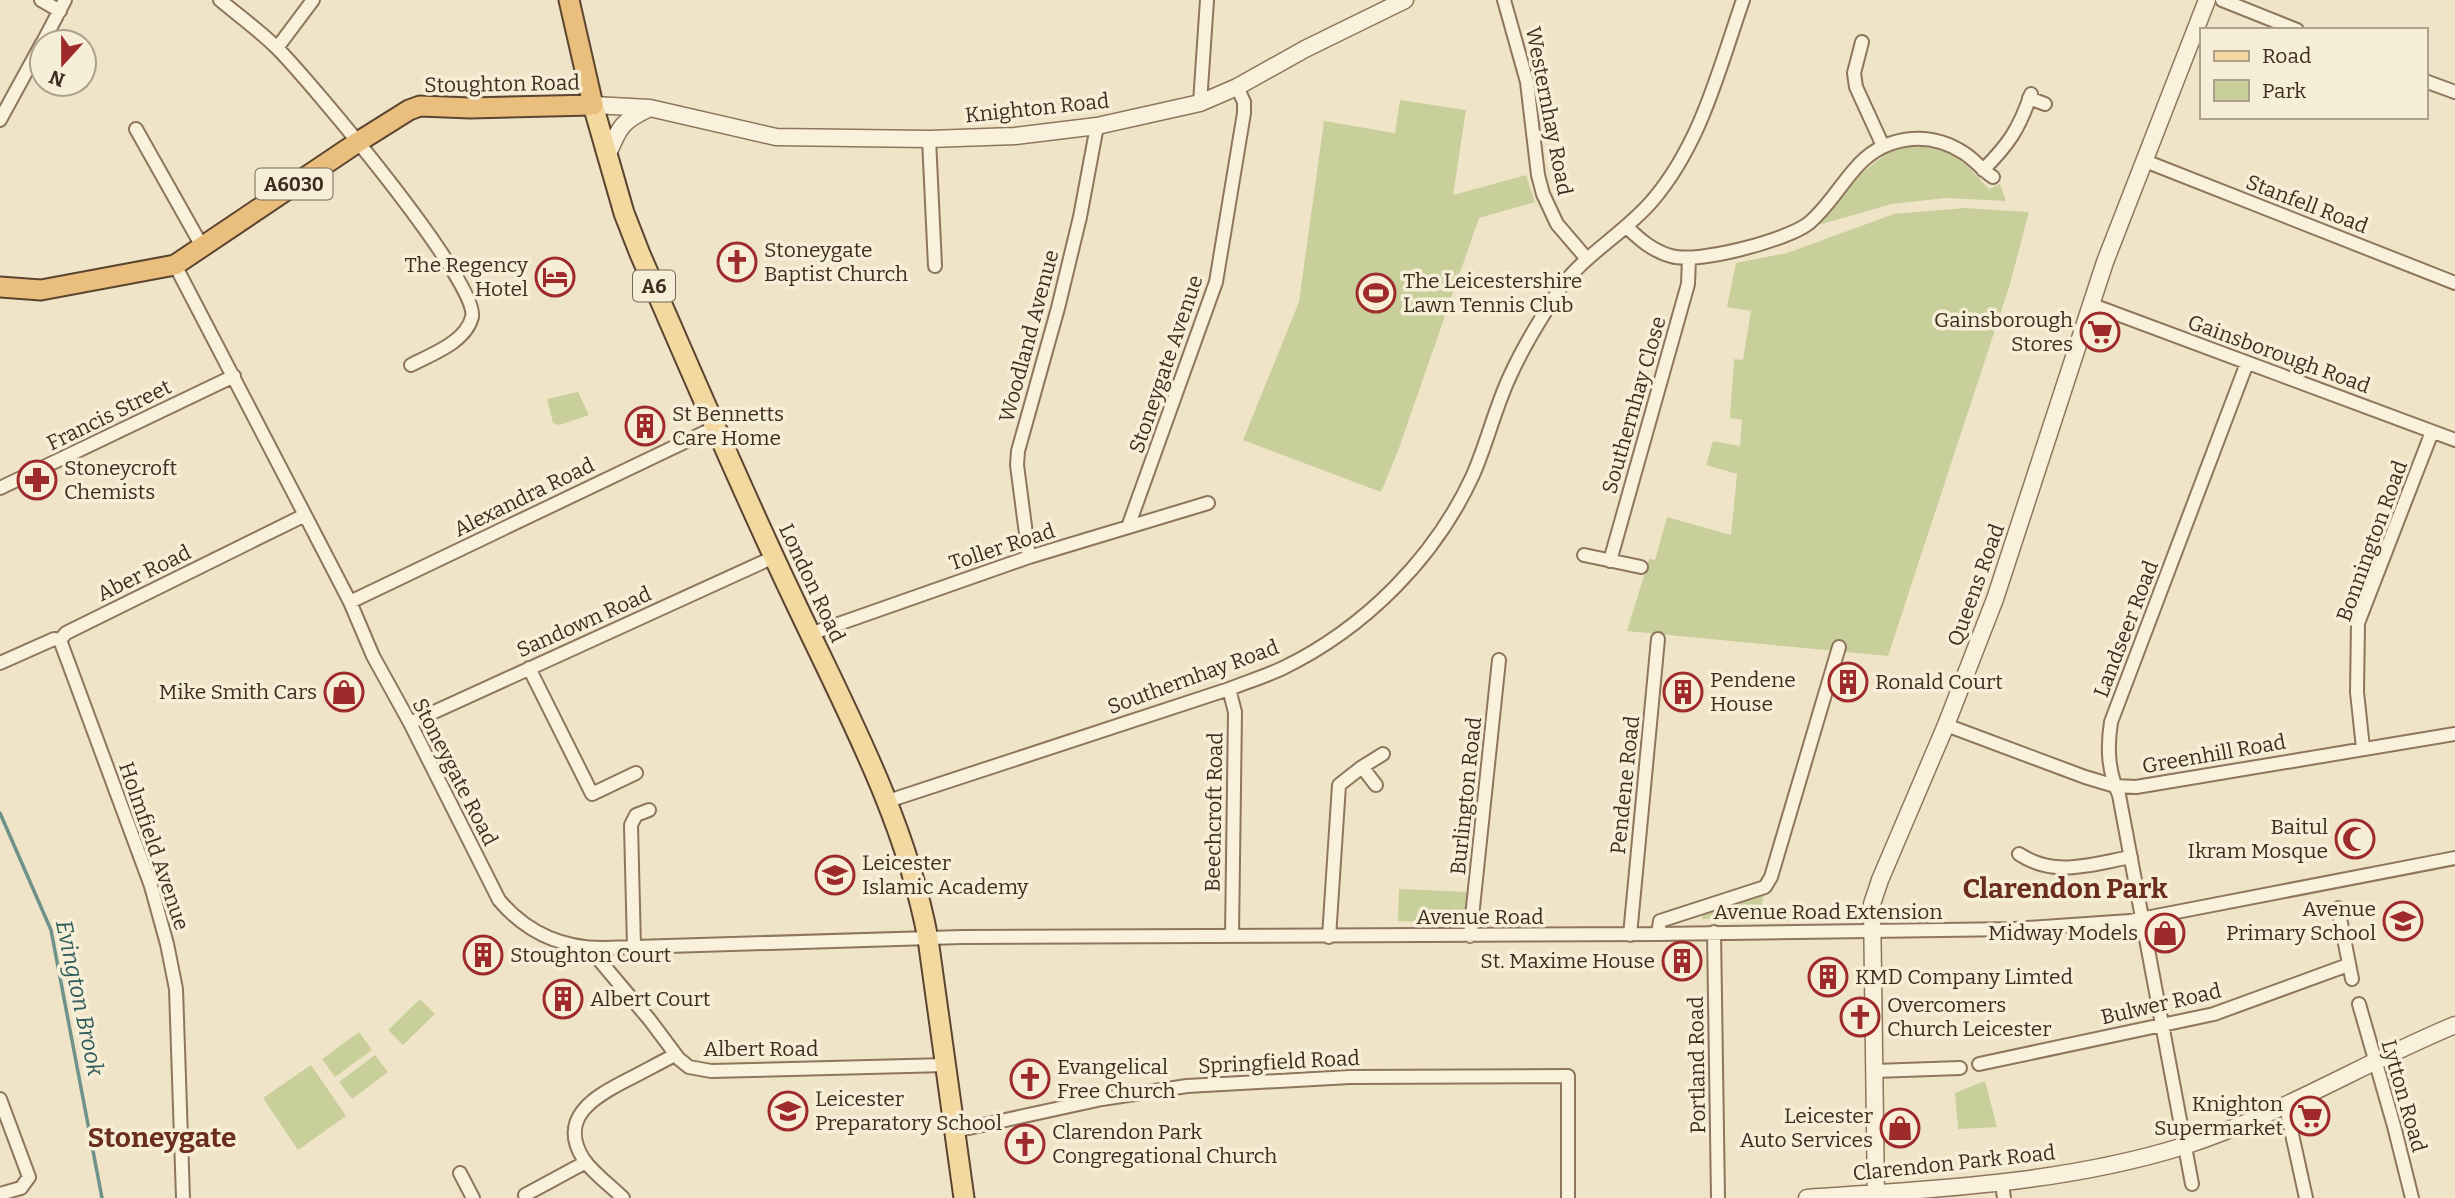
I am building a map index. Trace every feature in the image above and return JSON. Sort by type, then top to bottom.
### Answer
[{"type":"highway","name":"London Road","points":[[569,0],[593,105]]},
{"type":"highway","name":"Stoughton Road","points":[[0,287],[41,290],[175,265],[358,142],[420,106],[470,108],[593,105]]},
{"type":"main road","name":"London Road","points":[[593,105],[624,213],[640,254],[774,558],[840,694],[911,866],[928,939],[964,1198]]},
{"type":"street","points":[[41,0],[62,5],[50,28]]},
{"type":"street","points":[[220,0],[277,48],[358,142],[450,262],[471,301],[472,319],[463,334],[411,365]]},
{"type":"street","points":[[277,48],[313,0]]},
{"type":"street","points":[[1199,103],[1207,0]]},
{"type":"street","name":"Knighton Road","points":[[593,105],[650,108],[775,137],[929,139],[1015,136],[1097,126],[1199,103],[1237,87],[1305,49],[1405,0]]},
{"type":"street","name":"Westernhay Road","points":[[1504,0],[1527,82],[1538,175],[1543,194],[1557,224],[1587,259]]},
{"type":"street","name":"Southernhay Road","points":[[886,802],[1229,689],[1282,668],[1327,643],[1357,622],[1387,595],[1444,525],[1472,477],[1509,378],[1523,349],[1560,289],[1587,259],[1627,227],[1653,200],[1688,148],[1710,96],[1743,0]]},
{"type":"street","name":"Queens Road","points":[[1876,1196],[1872,904],[1995,599],[2090,304],[2207,0]]},
{"type":"street","points":[[2222,0],[2292,28]]},
{"type":"street","points":[[1862,42],[1854,73],[1856,87],[1883,146]]},
{"type":"street","points":[[0,120],[28,69]]},
{"type":"street","points":[[2427,81],[2455,92]]},
{"type":"street","name":"Stoneygate Avenue","points":[[1128,527],[1216,282],[1244,113],[1244,102],[1237,87]]},
{"type":"street","points":[[1627,227],[1643,242],[1673,257],[1689,258],[1767,242],[1800,229],[1820,212],[1863,159],[1883,146],[1905,139],[1940,142],[1964,153],[1988,174],[2010,141],[2030,96],[2045,104]]},
{"type":"street","points":[[607,156],[628,118],[650,108]]},
{"type":"street","name":"Woodland Avenue","points":[[1029,557],[1017,465],[1018,451],[1074,243],[1097,126]]},
{"type":"street","points":[[136,130],[203,248]]},
{"type":"street","points":[[929,139],[935,265]]},
{"type":"street","name":"Stanfell Road","points":[[2145,161],[2455,283]]},
{"type":"street","name":"Southernhay Close","points":[[1610,561],[1688,284],[1689,258]]},
{"type":"street","name":"Stoneygate Road","points":[[175,265],[350,602],[373,656],[410,723],[499,900],[521,923],[564,944],[589,948],[928,939]]},
{"type":"street","name":"Gainsborough Road","points":[[2090,304],[2455,440]]},
{"type":"street","name":"Landseer Road","points":[[2192,1184],[2119,795],[2109,761],[2111,722],[2247,363]]},
{"type":"street","name":"Francis Street","points":[[0,488],[234,376]]},
{"type":"street","name":"Alexandra Road","points":[[350,602],[716,427]]},
{"type":"street","name":"Bonnington Road","points":[[2363,748],[2357,692],[2358,623],[2432,432]]},
{"type":"street","name":"Toller Road","points":[[810,634],[1029,557],[1208,503]]},
{"type":"street","name":"Aber Road","points":[[0,663],[54,639],[60,640],[66,633],[305,514]]},
{"type":"street","points":[[1584,555],[1641,567]]},
{"type":"street","name":"Sandown Road","points":[[410,723],[774,558]]},
{"type":"street","name":"Pendene Road","points":[[1630,935],[1658,639]]},
{"type":"street","name":"Holmfield Avenue","points":[[60,640],[150,886],[167,944],[176,989],[183,1198]]},
{"type":"street","points":[[1658,934],[1660,921],[1765,887],[1771,877],[1839,647]]},
{"type":"street","name":"Burlington Road","points":[[1470,936],[1499,660]]},
{"type":"street","points":[[529,668],[592,794],[636,773]]},
{"type":"street","name":"Beechcroft Road","points":[[1229,689],[1235,712],[1231,936]]},
{"type":"street","name":"Greenhill Road","points":[[1946,725],[2085,777],[2115,786],[2136,787],[2455,734]]},
{"type":"street","points":[[1329,937],[1339,785],[1384,754]]},
{"type":"street","points":[[1362,767],[1376,785]]},
{"type":"street","points":[[634,947],[631,825],[636,816],[649,810]]},
{"type":"street","points":[[2019,854],[2041,866],[2056,869],[2131,857]]},
{"type":"street","name":"Avenue Road Extension","points":[[1658,934],[2014,929],[2130,921],[2455,858]]},
{"type":"street","points":[[2338,908],[2352,979]]},
{"type":"street","name":"Portland Road","points":[[1714,932],[1718,1198]]},
{"type":"street","name":"Avenue Road","points":[[928,939],[1658,934]]},
{"type":"street","name":"Albert Road","points":[[589,948],[649,1019],[675,1055],[689,1067],[711,1071],[946,1065]]},
{"type":"street","name":"Bulwer Road","points":[[1979,1064],[2214,1014],[2348,965]]},
{"type":"street","name":"Lytton Road","points":[[2359,1004],[2412,1198]]},
{"type":"street","name":"Clarendon Park Road","points":[[1807,1198],[2003,1191],[2185,1146],[2286,1107],[2375,1061],[2455,1025]]},
{"type":"street","points":[[623,1198],[586,1162],[575,1137],[575,1128],[583,1108],[598,1095],[675,1055]]},
{"type":"street","points":[[1875,1071],[1960,1068]]},
{"type":"street","name":"Springfield Road","points":[[955,1131],[1102,1099],[1187,1086],[1350,1077],[1568,1076],[1568,1198]]},
{"type":"street","points":[[0,1099],[28,1173],[28,1181],[22,1188],[0,1194]]},
{"type":"street","points":[[2286,1107],[2306,1198]]},
{"type":"street","points":[[525,1195],[586,1162]]},
{"type":"street","points":[[460,1173],[473,1198]]},
{"type":"green space","name":"The Leicestershire Lawn Tennis Club","points":[[1400,100],[1466,110],[1453,195],[1526,175],[1535,202],[1479,218],[1398,451],[1381,492],[1243,440],[1299,302],[1324,121],[1395,133]]},
{"type":"green space","points":[[1912,146],[1938,149],[1956,157],[1989,189],[2000,184],[2006,201],[1946,198],[1892,204],[1819,223],[1859,175],[1890,151]]},
{"type":"green space","points":[[1965,208],[2029,212],[2010,284],[1888,656],[1627,631],[1649,559],[1655,560],[1667,517],[1731,535],[1737,474],[1706,465],[1713,441],[1740,446],[1742,420],[1730,418],[1734,359],[1743,360],[1751,311],[1727,307],[1736,263],[1787,253],[1894,214]]},
{"type":"green space","points":[[578,392],[589,415],[559,425],[553,423],[547,399]]},
{"type":"green space","points":[[1399,889],[1468,892],[1467,924],[1398,921]]},
{"type":"green space","points":[[1764,894],[1761,907],[1752,907],[1752,918],[1702,919],[1702,914]]},
{"type":"green space","points":[[420,999],[435,1014],[403,1045],[388,1030]]},
{"type":"green space","points":[[359,1032],[372,1050],[335,1077],[322,1059]]},
{"type":"green space","points":[[375,1055],[388,1072],[352,1099],[339,1082]]},
{"type":"green space","points":[[311,1065],[346,1116],[298,1150],[263,1098]]},
{"type":"green space","points":[[1985,1081],[1997,1127],[1958,1129],[1955,1093]]},
{"type":"waterway","name":"Evington Brook","points":[[0,813],[51,930],[102,1198]]},
{"type":"place","name":"Stoneygate Baptist Church","points":[[737,262]]},
{"type":"place","name":"The Regency Hotel","points":[[555,277]]},
{"type":"place","name":"The Leicestershire Lawn Tennis Club","points":[[1376,293]]},
{"type":"place","name":"Gainsborough Stores","points":[[2100,332]]},
{"type":"place","name":"St Bennetts Care Home","points":[[645,426]]},
{"type":"place","name":"Stoneycroft Chemists","points":[[37,480]]},
{"type":"place","name":"Ronald Court","points":[[1848,682]]},
{"type":"place","name":"Mike Smith Cars","points":[[344,692]]},
{"type":"place","name":"Pendene House","points":[[1683,692]]},
{"type":"place","name":"Baitul Ikram Mosque","points":[[2355,839]]},
{"type":"place","name":"Leicester Islamic Academy","points":[[835,875]]},
{"type":"place","name":"Avenue Primary School","points":[[2403,921]]},
{"type":"place","name":"Midway Models","points":[[2165,933]]},
{"type":"place","name":"Stoughton Court","points":[[483,955]]},
{"type":"place","name":"St. Maxime House","points":[[1682,961]]},
{"type":"place","name":"KMD Company Limted","points":[[1828,977]]},
{"type":"place","name":"Albert Court","points":[[563,999]]},
{"type":"place","name":"Overcomers Church Leicester","points":[[1860,1017]]},
{"type":"place","name":"Evangelical Free Church","points":[[1030,1079]]},
{"type":"place","name":"Leicester Preparatory School","points":[[788,1111]]},
{"type":"place","name":"Knighton Supermarket","points":[[2310,1116]]},
{"type":"place","name":"Leicester Auto Services","points":[[1900,1128]]},
{"type":"place","name":"Clarendon Park Congregational Church","points":[[1025,1144]]},
{"type":"district","name":"Clarendon Park","points":[[2065,888]]},
{"type":"district","name":"Stoneygate","points":[[162,1137]]}]
